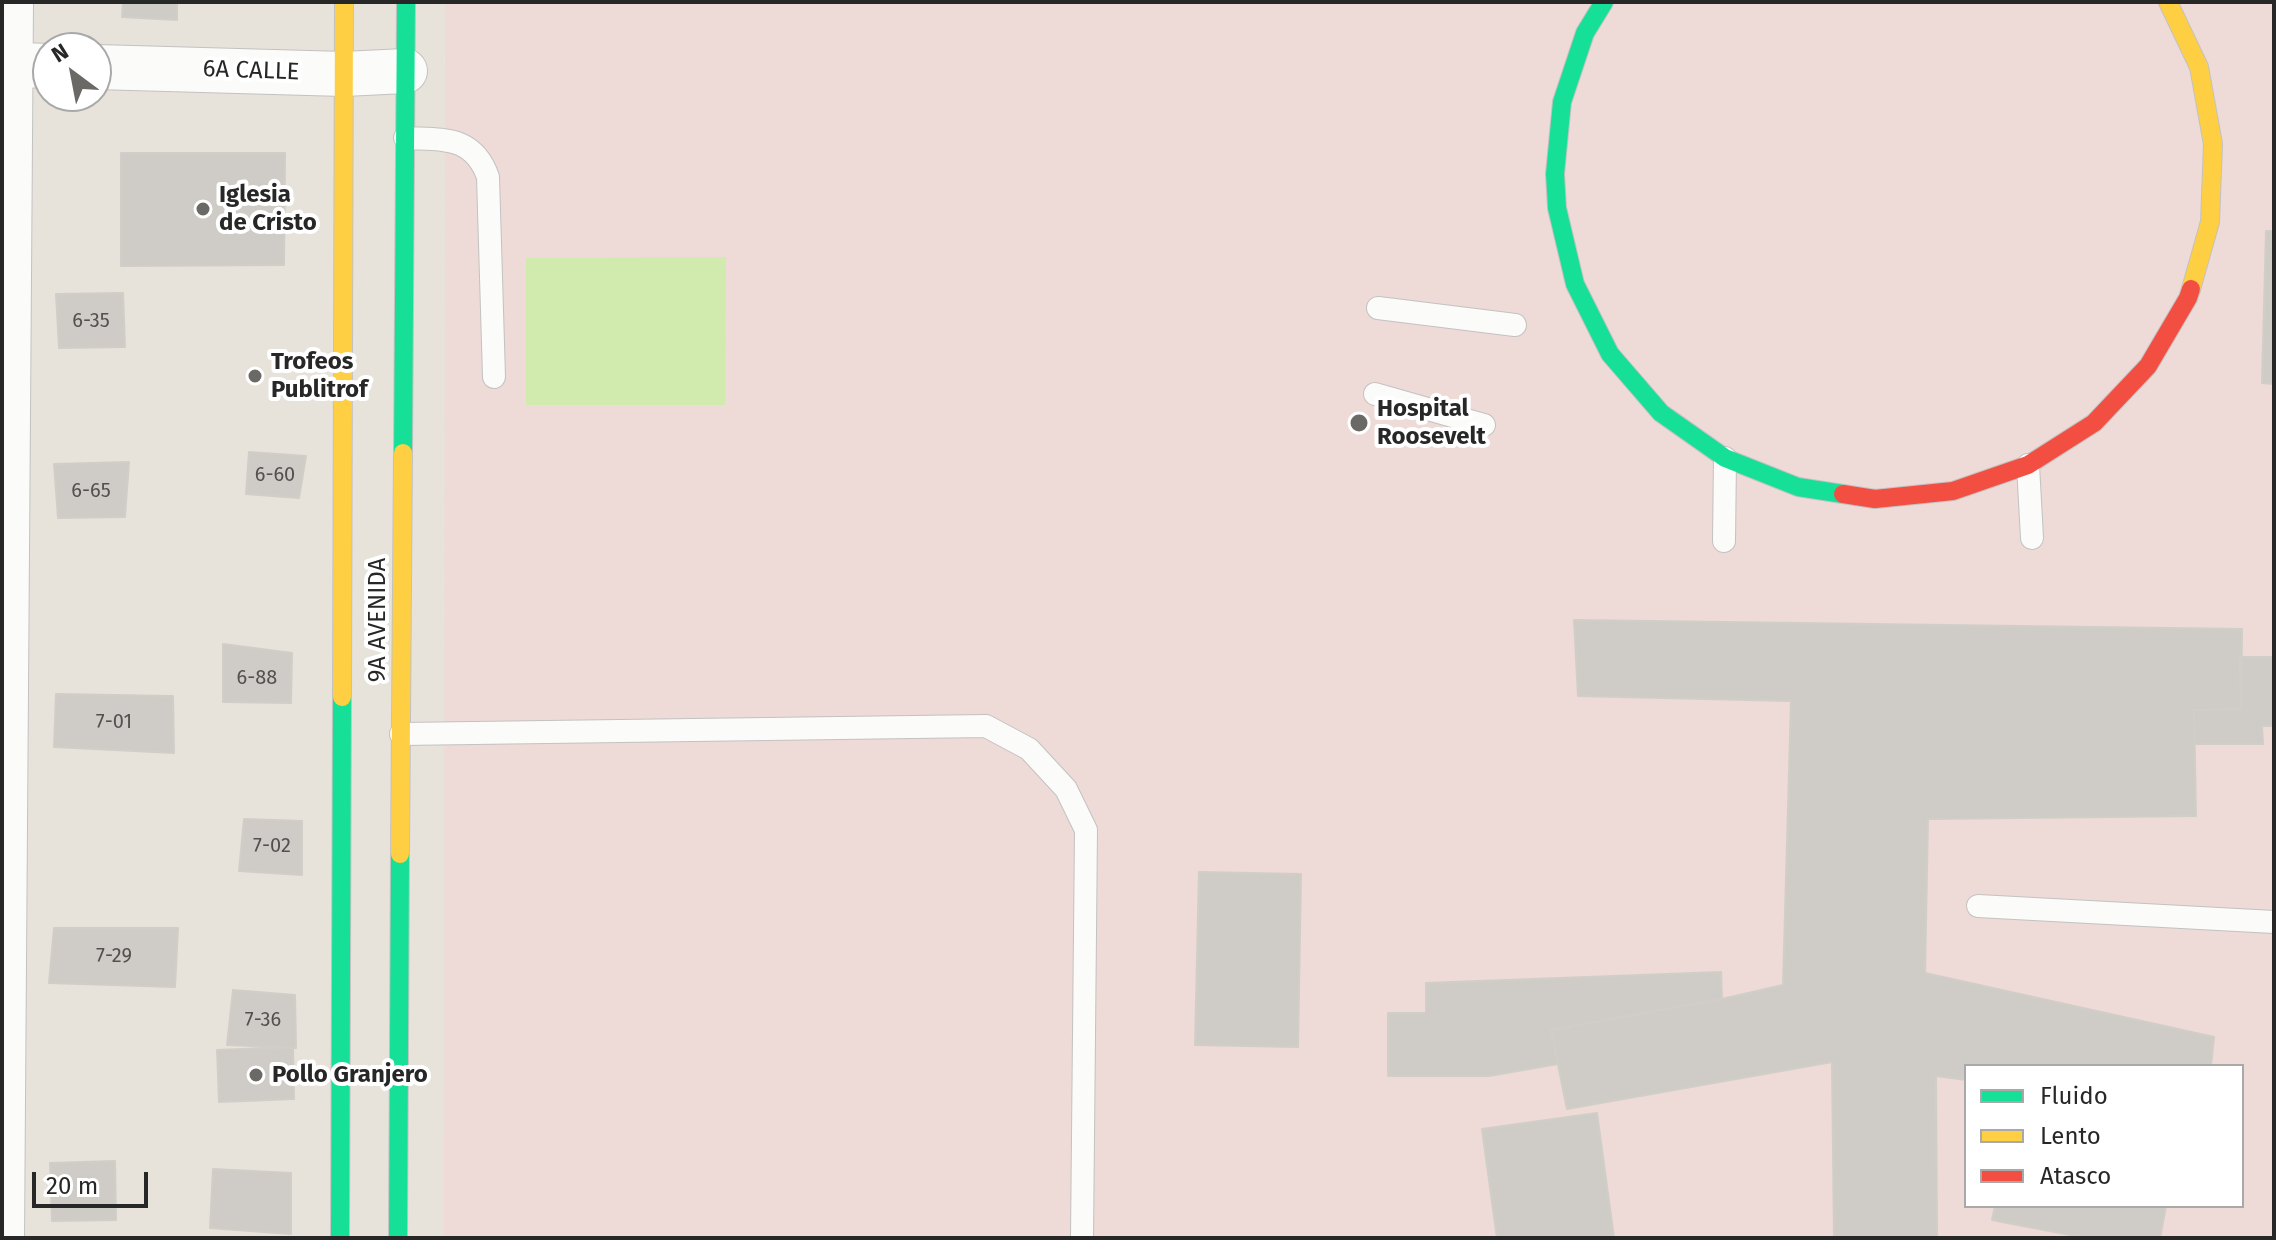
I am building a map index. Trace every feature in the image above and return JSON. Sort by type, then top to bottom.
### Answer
[{"type":"main road","name":"9A AVENIDA","points":[[340,1238],[344,2]]},
{"type":"main road","name":"9A AVENIDA","points":[[398,1238],[406,2]]},
{"type":"main road","points":[[1604,2],[1585,33],[1562,102],[1555,174],[1557,208],[1575,284],[1610,354],[1661,413],[1725,458],[1798,487],[1875,499],[1953,491],[2028,465],[2094,423],[2148,366],[2188,298],[2210,222],[2213,144],[2199,67],[2168,2]]},
{"type":"street","points":[[2,1236],[5,383],[20,65],[11,2]]},
{"type":"street","name":"6A CALLE","points":[[112,67],[344,74],[405,71]]},
{"type":"lane","points":[[405,138],[447,139],[472,151],[483,163],[488,177],[494,377]]},
{"type":"lane","points":[[1378,308],[1515,325]]},
{"type":"lane","points":[[1375,394],[1484,425]]},
{"type":"lane","points":[[1724,541],[1725,458]]},
{"type":"lane","points":[[2028,465],[2032,538]]},
{"type":"lane","points":[[401,734],[986,726],[1029,749],[1066,789],[1086,830],[1082,1238]]},
{"type":"lane","points":[[1978,906],[2274,922]]},
{"type":"shaded area","name":"Hospital Roosevelt","points":[[445,2],[2274,2],[2274,1238],[444,1238]]},
{"type":"green space","points":[[726,257],[725,405],[526,405],[526,258]]},
{"type":"building","points":[[123,2],[177,2],[177,20],[122,17]]},
{"type":"building","name":"Iglesia de Cristo","points":[[121,153],[285,153],[284,265],[121,266]]},
{"type":"building","points":[[2266,231],[2274,231],[2274,384],[2262,383]]},
{"type":"building","points":[[123,293],[125,347],[59,348],[56,294]]},
{"type":"building","points":[[249,452],[306,456],[299,498],[246,494]]},
{"type":"building","points":[[129,462],[125,517],[58,518],[54,464]]},
{"type":"building","points":[[1574,620],[2242,629],[2241,709],[2194,710],[2196,816],[1928,819],[1925,973],[2214,1037],[2211,1064],[1964,1064],[1964,1080],[1936,1076],[1937,1238],[1834,1238],[1832,1062],[1567,1109],[1551,1030],[1783,985],[1791,701],[1578,696]]},
{"type":"building","points":[[223,644],[292,653],[291,703],[223,702]]},
{"type":"building","points":[[2240,657],[2274,657],[2274,726],[2262,726],[2263,744],[2195,744],[2194,710],[2241,709]]},
{"type":"building","points":[[56,694],[173,696],[174,753],[54,747]]},
{"type":"building","points":[[244,819],[302,821],[302,875],[239,871]]},
{"type":"building","points":[[1199,872],[1301,874],[1298,1047],[1195,1045]]},
{"type":"building","points":[[54,928],[178,928],[175,987],[49,983]]},
{"type":"building","points":[[1721,972],[1722,999],[1551,1030],[1558,1064],[1489,1076],[1388,1076],[1388,1013],[1426,1013],[1426,983]]},
{"type":"building","points":[[233,990],[295,995],[296,1048],[227,1045]]},
{"type":"building","name":"Pollo Granjero","points":[[293,1047],[294,1099],[219,1102],[217,1050]]},
{"type":"building","points":[[1597,1113],[1614,1238],[1497,1238],[1482,1129]]},
{"type":"building","points":[[115,1161],[116,1220],[52,1221],[50,1163]]},
{"type":"building","points":[[213,1169],[291,1173],[291,1234],[210,1228]]},
{"type":"building","points":[[1995,1208],[2166,1208],[2160,1238],[2086,1238],[1992,1220]]},
{"type":"traffic: fast","points":[[403,453],[406,2]]},
{"type":"traffic: fast","points":[[1604,2],[1585,33],[1562,102],[1555,174],[1557,208],[1575,284],[1610,354],[1661,413],[1725,458],[1798,487],[1843,494]]},
{"type":"traffic: fast","points":[[340,1238],[342,697]]},
{"type":"traffic: fast","points":[[398,1238],[400,854]]},
{"type":"traffic: slow","points":[[342,697],[344,2]]},
{"type":"traffic: slow","points":[[2168,2],[2199,67],[2213,144],[2210,222],[2191,289]]},
{"type":"traffic: slow","points":[[400,854],[403,453]]},
{"type":"traffic: jam","points":[[1843,494],[1875,499],[1953,491],[2028,465],[2094,423],[2148,366],[2191,289]]},
{"type":"place","name":"Iglesia de Cristo","points":[[203,209]]},
{"type":"place","name":"Trofeos Publitrof","points":[[255,376]]},
{"type":"place","name":"Hospital Roosevelt","points":[[1359,423]]},
{"type":"place","name":"Pollo Granjero","points":[[256,1075]]}]
